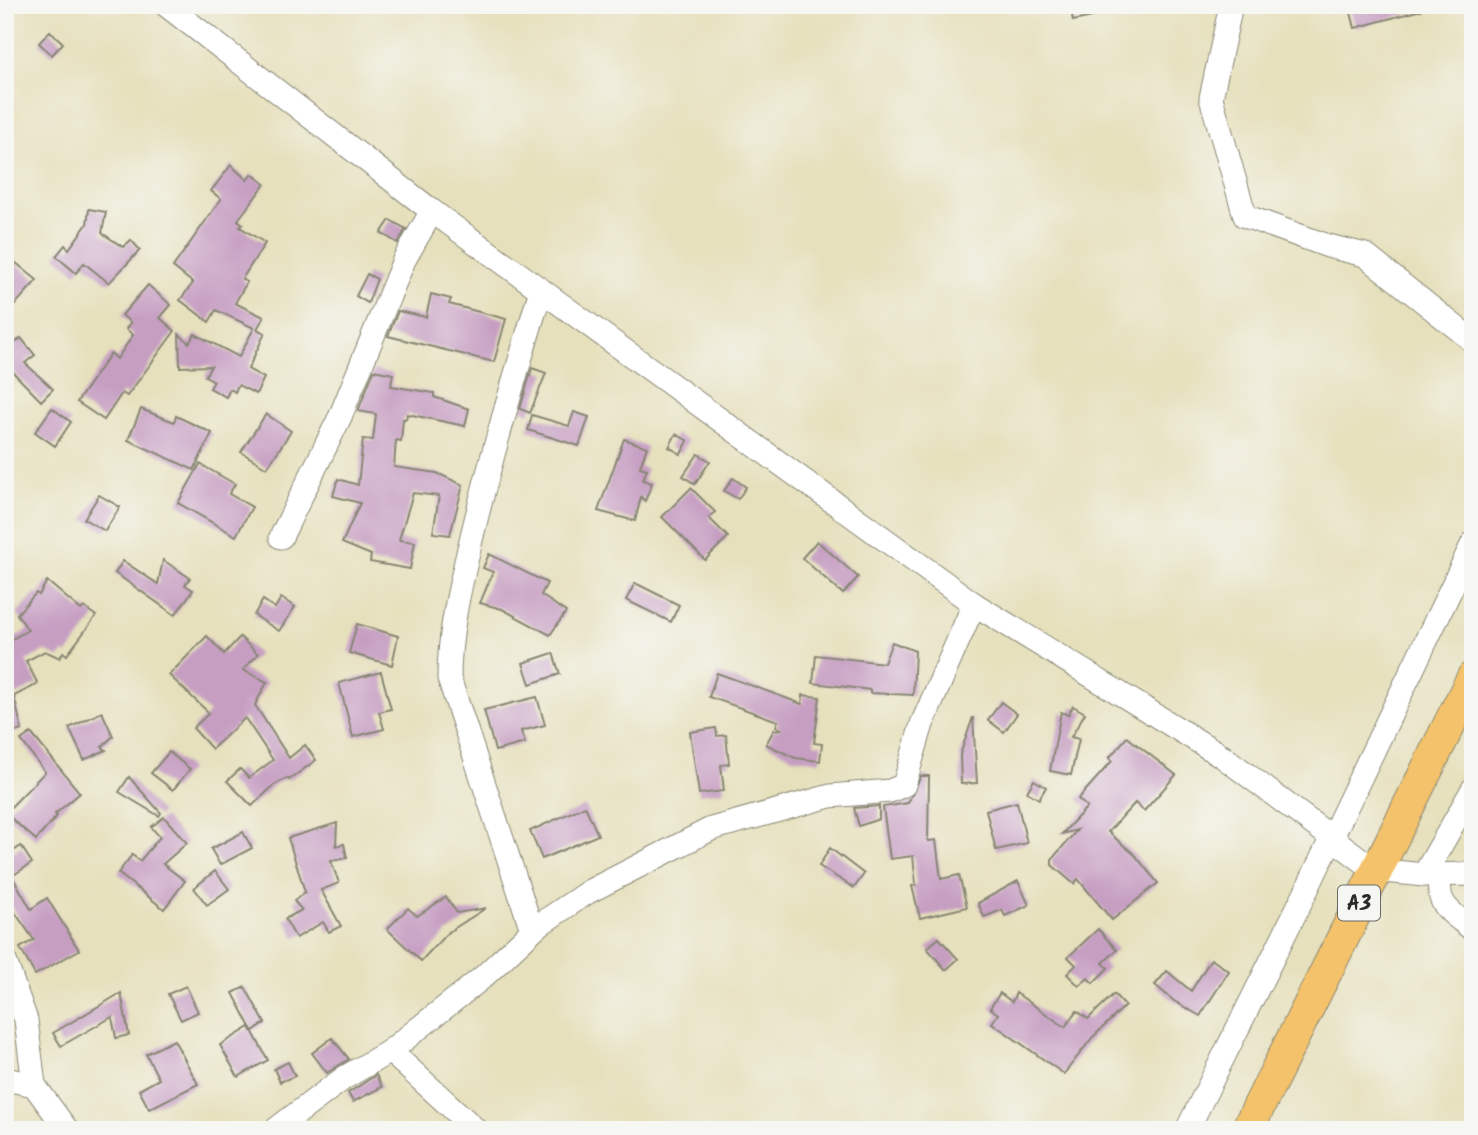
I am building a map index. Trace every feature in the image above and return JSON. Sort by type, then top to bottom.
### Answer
[{"type":"highway","name":"A3","points":[[1247,1130],[1473,677]]},
{"type":"street","points":[[166,5],[432,211],[974,604],[1222,756],[1375,870],[1432,875],[1473,874]]},
{"type":"street","points":[[1231,5],[1211,98],[1245,216],[1328,246],[1364,255],[1473,341]]},
{"type":"street","points":[[281,537],[340,417],[404,260],[432,211]]},
{"type":"street","points":[[532,930],[449,678],[449,654],[454,613],[480,503],[541,290]]},
{"type":"street","points":[[1187,1130],[1473,543]]},
{"type":"street","points":[[275,1130],[344,1078],[390,1051],[482,978],[532,930],[588,892],[711,829],[803,802],[830,796],[890,791],[904,785],[922,724],[974,604]]},
{"type":"street","points":[[1473,789],[1432,875],[1441,901],[1473,930]]},
{"type":"street","points":[[5,961],[26,1020],[34,1086],[67,1130]]},
{"type":"street","points":[[390,1051],[476,1130]]},
{"type":"street","points":[[5,1079],[34,1086]]},
{"type":"building","points":[[1070,5],[1116,5],[1116,12],[1073,21]]},
{"type":"building","points":[[1349,5],[1420,5],[1421,10],[1355,28]]},
{"type":"building","points":[[50,31],[63,43],[52,55],[39,43]]},
{"type":"building","points":[[231,165],[247,180],[252,174],[265,184],[238,220],[243,224],[240,227],[265,243],[242,279],[247,282],[235,303],[264,317],[257,329],[265,333],[248,369],[264,378],[256,394],[238,385],[235,392],[230,389],[226,397],[210,388],[214,381],[205,376],[211,366],[180,367],[179,334],[189,343],[195,334],[239,357],[254,328],[216,310],[209,322],[180,300],[193,283],[173,267],[221,199],[211,191]]},
{"type":"building","points":[[89,209],[106,212],[102,233],[123,247],[131,240],[140,250],[109,283],[84,263],[76,273],[56,256],[65,245],[69,249],[87,224]]},
{"type":"building","points":[[390,220],[406,229],[398,243],[381,233]]},
{"type":"building","points":[[5,254],[37,280],[14,306],[5,299]]},
{"type":"building","points":[[367,274],[377,279],[368,303],[356,296]]},
{"type":"building","points":[[148,285],[171,305],[160,318],[175,331],[127,396],[122,393],[104,420],[77,402],[111,353],[117,359],[133,335],[126,329],[131,323],[122,315]]},
{"type":"building","points":[[431,294],[451,299],[449,304],[506,319],[494,362],[388,336],[398,311],[426,317]]},
{"type":"building","points":[[21,338],[35,355],[25,363],[53,389],[41,401],[5,364],[5,351]]},
{"type":"building","points":[[532,368],[546,373],[530,413],[520,409]]},
{"type":"building","points":[[374,370],[393,374],[391,386],[434,393],[434,397],[469,409],[465,426],[407,414],[406,419],[403,419],[401,441],[396,440],[394,467],[437,473],[463,485],[450,535],[433,533],[439,496],[413,493],[399,540],[415,542],[410,569],[370,562],[371,555],[342,543],[360,503],[333,496],[338,479],[358,485],[363,439],[373,440],[376,414],[358,411]]},
{"type":"building","points":[[52,408],[71,422],[55,446],[35,432]]},
{"type":"building","points":[[141,409],[174,422],[176,416],[212,433],[194,470],[128,440]]},
{"type":"building","points":[[574,412],[589,417],[579,446],[528,430],[532,415],[569,426]]},
{"type":"building","points":[[266,414],[291,431],[267,468],[241,452]]},
{"type":"building","points":[[676,434],[688,441],[681,454],[669,447]]},
{"type":"building","points":[[624,439],[647,447],[640,467],[647,469],[643,480],[652,483],[645,501],[641,497],[635,521],[598,511]]},
{"type":"building","points":[[698,454],[710,461],[695,484],[683,476]]},
{"type":"building","points":[[200,464],[235,484],[229,494],[252,507],[236,536],[178,503]]},
{"type":"building","points":[[733,478],[746,487],[738,499],[724,491]]},
{"type":"building","points":[[691,488],[715,512],[709,518],[728,537],[705,560],[662,517]]},
{"type":"building","points":[[99,495],[120,507],[105,531],[84,519]]},
{"type":"building","points":[[817,541],[858,577],[843,594],[802,558]]},
{"type":"building","points":[[489,554],[547,583],[541,595],[566,612],[550,635],[502,609],[480,603],[493,572],[483,568]]},
{"type":"building","points":[[163,560],[190,578],[185,585],[193,590],[175,615],[115,573],[123,561],[158,584]]},
{"type":"building","points":[[47,581],[81,610],[84,607],[96,616],[67,655],[63,652],[60,658],[45,651],[26,661],[38,684],[14,696],[22,730],[5,735],[5,643],[28,630],[17,614],[36,593],[39,595]]},
{"type":"building","points":[[635,583],[679,605],[671,622],[626,600]]},
{"type":"building","points":[[281,598],[295,607],[279,631],[254,615],[263,600],[275,608]]},
{"type":"building","points":[[357,624],[398,636],[392,665],[349,653]]},
{"type":"building","points":[[207,636],[224,654],[240,637],[258,654],[243,670],[267,682],[255,705],[289,758],[305,745],[316,760],[289,780],[287,778],[274,785],[252,806],[227,781],[240,769],[249,778],[273,760],[245,718],[212,749],[193,728],[209,713],[169,675]]},
{"type":"building","points":[[892,642],[915,651],[913,695],[870,693],[870,690],[813,683],[816,655],[884,663]]},
{"type":"building","points":[[553,653],[560,674],[530,684],[523,663]]},
{"type":"building","points":[[381,672],[391,709],[379,712],[384,729],[353,737],[339,683]]},
{"type":"building","points":[[717,673],[802,704],[803,695],[820,697],[814,743],[822,744],[820,761],[795,758],[766,744],[774,730],[781,729],[776,726],[778,721],[709,697]]},
{"type":"building","points":[[537,697],[545,725],[521,731],[525,743],[495,751],[484,710]]},
{"type":"building","points":[[1001,702],[1017,714],[1004,732],[988,720]]},
{"type":"building","points":[[1073,706],[1085,713],[1071,737],[1079,739],[1071,775],[1050,771],[1061,712],[1068,715]]},
{"type":"building","points":[[102,712],[113,736],[102,747],[106,750],[84,760],[69,728]]},
{"type":"building","points":[[973,717],[977,783],[961,784],[960,755]]},
{"type":"building","points":[[716,728],[717,736],[726,735],[729,764],[721,765],[724,791],[699,794],[690,732]]},
{"type":"building","points":[[31,733],[80,793],[55,814],[57,816],[36,840],[5,813],[45,772],[21,740]]},
{"type":"building","points":[[1127,737],[1176,775],[1144,811],[1135,803],[1108,832],[1135,855],[1158,883],[1112,920],[1078,879],[1074,884],[1052,865],[1052,859],[1077,830],[1062,834],[1087,807],[1078,799],[1112,761],[1109,758]]},
{"type":"building","points":[[169,752],[190,769],[173,790],[151,773]]},
{"type":"building","points":[[921,776],[929,776],[928,841],[936,840],[941,879],[959,875],[967,907],[920,918],[912,886],[916,885],[913,856],[890,859],[883,807],[908,803]]},
{"type":"building","points":[[129,777],[161,813],[159,816],[119,792]]},
{"type":"building","points":[[1034,780],[1046,787],[1039,799],[1027,792]]},
{"type":"building","points":[[1017,802],[1027,843],[996,850],[986,810]]},
{"type":"building","points":[[585,806],[598,835],[542,859],[530,831]]},
{"type":"building","points":[[879,806],[879,819],[859,826],[854,808]]},
{"type":"building","points":[[164,817],[187,843],[163,864],[185,881],[164,909],[118,873],[132,855],[140,861],[160,837],[151,827]]},
{"type":"building","points":[[337,823],[336,846],[344,844],[347,858],[331,861],[339,883],[321,890],[341,926],[329,932],[323,922],[296,938],[285,919],[302,910],[294,901],[305,892],[288,838]]},
{"type":"building","points":[[243,832],[252,848],[220,865],[211,849]]},
{"type":"building","points":[[21,846],[32,863],[12,876],[31,909],[47,898],[79,950],[35,975],[20,948],[34,940],[5,898],[5,857]]},
{"type":"building","points":[[830,848],[864,874],[854,888],[819,866]]},
{"type":"building","points":[[215,871],[229,889],[207,905],[194,888]]},
{"type":"building","points":[[1018,881],[1029,905],[1005,916],[1002,910],[984,917],[978,903]]},
{"type":"building","points":[[446,897],[457,913],[486,908],[447,933],[421,961],[387,929],[408,908],[417,916]]},
{"type":"building","points":[[1098,929],[1117,950],[1103,963],[1108,968],[1093,983],[1088,978],[1079,986],[1067,974],[1076,965],[1068,957]]},
{"type":"building","points":[[939,938],[958,959],[946,970],[927,948]]},
{"type":"building","points":[[1211,959],[1229,971],[1200,1016],[1174,1001],[1155,985],[1167,971],[1191,991]]},
{"type":"building","points":[[186,986],[198,1012],[181,1020],[168,994]]},
{"type":"building","points":[[245,987],[265,1023],[253,1031],[233,993]]},
{"type":"building","points":[[121,993],[129,1035],[116,1038],[112,1017],[61,1046],[53,1033]]},
{"type":"building","points":[[1000,993],[1012,1002],[1016,993],[1065,1027],[1077,1011],[1088,1019],[1114,994],[1125,1006],[1092,1038],[1064,1074],[992,1023],[998,1014],[990,1008]]},
{"type":"building","points":[[250,1027],[268,1060],[238,1077],[220,1045]]},
{"type":"building","points":[[332,1038],[349,1059],[327,1073],[312,1053]]},
{"type":"building","points":[[174,1040],[198,1084],[149,1109],[139,1090],[159,1079],[146,1054]]},
{"type":"building","points":[[288,1062],[295,1076],[280,1082],[274,1069]]},
{"type":"building","points":[[376,1075],[382,1087],[353,1102],[348,1093]]}]
